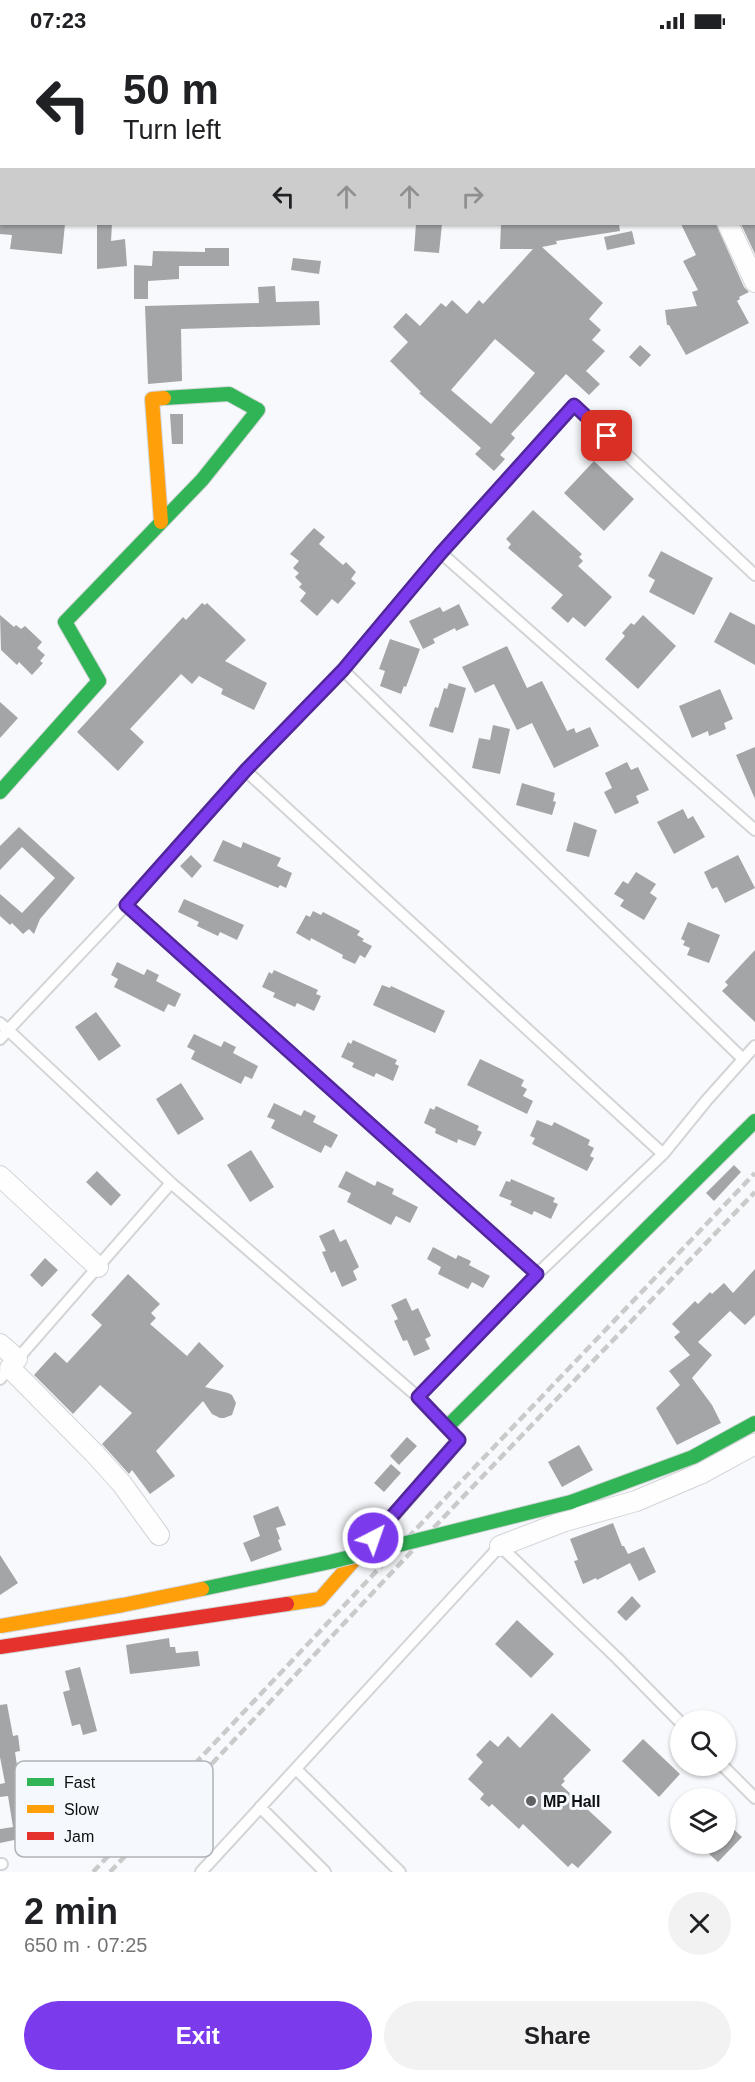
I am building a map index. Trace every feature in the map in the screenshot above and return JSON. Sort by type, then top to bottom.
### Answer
[{"type":"street","points":[[728,225],[755,282]]},
{"type":"street","points":[[0,792],[99,681],[65,622],[202,480],[258,410],[229,394],[152,399],[161,522]]},
{"type":"street","points":[[447,1427],[755,1121]]},
{"type":"street","points":[[0,1176],[98,1267]]},
{"type":"street","points":[[0,1344],[9,1369],[94,1454],[122,1485],[159,1534]]},
{"type":"street","points":[[0,1647],[320,1599],[459,1440],[418,1397]]},
{"type":"street","points":[[0,1626],[123,1605],[330,1562],[571,1502],[693,1457],[755,1423]]},
{"type":"street","points":[[500,1546],[565,1521],[636,1501],[702,1473],[755,1444]]},
{"type":"lane","points":[[755,575],[574,405],[441,553],[343,670],[246,770],[126,905],[3,1031],[171,1183],[418,1397],[537,1274],[663,1154],[755,1046]]},
{"type":"lane","points":[[441,553],[755,830]]},
{"type":"lane","points":[[343,670],[743,1059]]},
{"type":"lane","points":[[246,770],[663,1154]]},
{"type":"lane","points":[[126,905],[537,1274]]},
{"type":"lane","points":[[9,1369],[171,1183]]},
{"type":"lane","points":[[201,1872],[500,1546],[670,1712]]},
{"type":"lane","points":[[296,1769],[400,1872]]},
{"type":"lane","points":[[733,1776],[755,1798]]},
{"type":"lane","points":[[261,1807],[325,1872]]},
{"type":"building","points":[[0,225],[65,225],[62,254],[10,249],[12,235],[0,234]]},
{"type":"building","points":[[97,225],[112,225],[111,241],[125,239],[127,266],[97,269]]},
{"type":"building","points":[[416,225],[442,225],[439,253],[414,251]]},
{"type":"building","points":[[501,225],[619,225],[620,231],[556,241],[557,244],[542,247],[603,303],[589,319],[601,330],[592,340],[605,351],[586,371],[600,384],[589,395],[566,374],[511,434],[515,438],[500,455],[505,459],[494,471],[475,454],[481,448],[419,393],[421,392],[390,361],[408,342],[393,327],[406,313],[420,326],[441,303],[446,307],[452,300],[467,314],[479,300],[483,304],[533,249],[500,249]],"holes":[[[495,339],[535,373],[491,424],[451,390]]]},
{"type":"building","points":[[681,225],[716,225],[744,287],[749,292],[739,297],[737,301],[749,323],[686,355],[667,325],[665,310],[697,306],[692,292],[698,290],[683,261],[696,255]]},
{"type":"building","points":[[741,225],[755,225],[755,254]]},
{"type":"building","points":[[632,231],[635,244],[607,250],[604,237]]},
{"type":"building","points":[[205,248],[229,248],[229,266],[179,266],[179,279],[148,281],[148,299],[134,299],[134,265],[152,266],[153,251],[205,252]]},
{"type":"building","points":[[293,258],[321,261],[319,274],[291,270]]},
{"type":"building","points":[[275,286],[276,302],[319,301],[320,325],[181,329],[182,381],[148,384],[145,306],[259,303],[258,287]]},
{"type":"building","points":[[640,345],[651,355],[640,367],[629,357]]},
{"type":"building","points":[[170,414],[183,414],[183,444],[172,444]]},
{"type":"building","points":[[594,461],[634,499],[604,531],[564,493]]},
{"type":"building","points":[[533,510],[582,554],[579,557],[583,561],[578,566],[612,597],[585,627],[573,617],[568,623],[551,608],[563,595],[508,548],[511,544],[506,539]]},
{"type":"building","points":[[314,528],[325,537],[319,544],[343,565],[346,562],[356,572],[351,579],[356,583],[338,604],[332,599],[317,616],[300,601],[306,593],[299,587],[302,584],[295,577],[299,573],[293,568],[299,561],[290,554]]},
{"type":"building","points":[[661,551],[713,578],[694,615],[649,592],[655,580],[648,576]]},
{"type":"building","points":[[202,603],[205,605],[207,603],[246,640],[225,661],[267,683],[254,710],[221,694],[223,689],[199,676],[192,684],[181,674],[130,729],[144,742],[118,771],[77,732],[183,617],[186,620]]},
{"type":"building","points":[[459,604],[469,625],[456,631],[455,628],[433,639],[435,643],[423,649],[409,621],[440,607],[443,612]]},
{"type":"building","points":[[730,612],[755,625],[755,665],[714,642]]},
{"type":"building","points":[[0,615],[14,627],[16,625],[21,629],[25,626],[42,642],[37,648],[45,655],[40,661],[43,663],[32,675],[19,662],[17,665],[1,650]]},
{"type":"building","points":[[643,615],[676,646],[638,689],[605,659],[625,636],[622,633]]},
{"type":"building","points":[[390,639],[420,649],[406,687],[404,686],[401,694],[380,686],[385,671],[379,669]]},
{"type":"building","points":[[507,646],[527,688],[542,681],[567,731],[574,728],[576,733],[590,727],[599,746],[554,768],[532,723],[517,730],[494,684],[475,693],[462,667]]},
{"type":"building","points":[[449,683],[466,688],[453,733],[429,726],[435,707],[438,708],[444,688],[447,689]]},
{"type":"building","points":[[720,689],[733,719],[724,723],[726,729],[709,736],[708,731],[692,738],[679,706]]},
{"type":"building","points":[[0,702],[18,718],[0,738]]},
{"type":"building","points":[[493,725],[510,729],[500,774],[472,768],[479,738],[490,740]]},
{"type":"building","points":[[755,747],[755,799],[736,755]]},
{"type":"building","points":[[627,762],[631,770],[638,767],[649,790],[636,796],[639,803],[615,814],[604,792],[612,788],[605,773]]},
{"type":"building","points":[[522,783],[555,793],[553,801],[556,802],[552,815],[516,805]]},
{"type":"building","points":[[683,809],[688,819],[693,816],[705,837],[674,854],[657,822]]},
{"type":"building","points":[[574,822],[597,830],[589,857],[566,851]]},
{"type":"building","points":[[19,827],[75,878],[40,919],[34,934],[29,929],[23,934],[12,923],[10,925],[0,916],[0,894],[22,913],[55,878],[22,847],[0,870],[0,846]]},
{"type":"building","points":[[223,840],[241,848],[243,842],[281,858],[277,866],[292,873],[286,888],[280,885],[278,888],[213,861]]},
{"type":"building","points":[[191,855],[202,866],[192,878],[180,866]]},
{"type":"building","points":[[738,855],[755,888],[725,903],[717,887],[712,889],[704,872]]},
{"type":"building","points":[[636,872],[656,884],[650,893],[657,898],[644,920],[620,906],[624,900],[614,894],[623,881],[628,884]]},
{"type":"building","points":[[184,899],[244,925],[237,940],[220,932],[218,936],[197,926],[199,922],[178,912]]},
{"type":"building","points":[[313,911],[321,915],[323,912],[360,931],[357,935],[364,939],[362,941],[372,946],[365,958],[360,955],[355,964],[311,938],[310,941],[296,933],[306,915],[310,917]]},
{"type":"building","points":[[688,922],[720,935],[709,963],[687,955],[690,948],[683,945],[685,941],[681,939]]},
{"type":"building","points":[[755,950],[755,1022],[722,991],[728,985],[725,982]]},
{"type":"building","points":[[117,962],[144,975],[147,969],[159,975],[156,981],[181,994],[175,1007],[168,1004],[164,1012],[114,987],[118,979],[111,975]]},
{"type":"building","points":[[274,970],[318,990],[316,994],[321,996],[314,1011],[297,1003],[295,1007],[273,997],[275,993],[262,987],[269,972],[272,974]]},
{"type":"building","points":[[382,985],[390,988],[391,986],[445,1011],[435,1033],[373,1005]]},
{"type":"building","points":[[96,1012],[121,1046],[99,1061],[75,1027]]},
{"type":"building","points":[[194,1034],[221,1047],[224,1041],[236,1047],[233,1053],[258,1066],[252,1079],[245,1076],[241,1084],[191,1059],[195,1051],[187,1047]]},
{"type":"building","points":[[353,1040],[397,1060],[395,1064],[399,1066],[393,1081],[376,1073],[374,1077],[352,1067],[354,1063],[341,1057],[348,1042],[351,1044]]},
{"type":"building","points":[[480,1059],[524,1080],[521,1086],[527,1089],[523,1096],[533,1101],[527,1114],[467,1085]]},
{"type":"building","points":[[181,1083],[204,1119],[178,1135],[156,1099]]},
{"type":"building","points":[[274,1103],[301,1116],[304,1110],[316,1116],[313,1122],[338,1135],[331,1148],[325,1145],[321,1153],[271,1128],[275,1120],[267,1117]]},
{"type":"building","points":[[436,1106],[479,1126],[477,1130],[482,1132],[475,1146],[458,1139],[457,1143],[435,1133],[436,1129],[424,1123],[430,1108],[434,1110]]},
{"type":"building","points":[[537,1120],[552,1126],[554,1122],[590,1140],[588,1145],[594,1148],[590,1156],[594,1158],[587,1171],[532,1144],[535,1138],[530,1136]]},
{"type":"building","points":[[251,1150],[274,1187],[250,1202],[227,1165]]},
{"type":"building","points":[[734,1165],[741,1172],[714,1201],[706,1193]]},
{"type":"building","points":[[97,1171],[121,1195],[111,1206],[86,1182]]},
{"type":"building","points":[[346,1171],[375,1186],[377,1181],[394,1189],[392,1194],[418,1207],[410,1223],[396,1216],[391,1225],[347,1202],[351,1193],[338,1187]]},
{"type":"building","points":[[511,1179],[555,1198],[553,1202],[558,1204],[551,1219],[534,1211],[532,1215],[510,1205],[512,1201],[499,1196],[506,1181],[510,1182]]},
{"type":"building","points":[[334,1229],[340,1242],[346,1239],[359,1267],[353,1271],[357,1280],[342,1287],[335,1271],[331,1273],[322,1252],[326,1251],[319,1236]]},
{"type":"building","points":[[433,1247],[456,1259],[458,1255],[471,1261],[469,1265],[490,1276],[483,1288],[472,1282],[468,1289],[438,1274],[441,1267],[427,1259]]},
{"type":"building","points":[[45,1258],[58,1270],[42,1287],[30,1275]]},
{"type":"building","points":[[755,1269],[755,1315],[745,1325],[730,1311],[698,1342],[712,1355],[692,1378],[712,1405],[721,1423],[677,1445],[656,1408],[680,1385],[669,1371],[690,1355],[674,1337],[680,1332],[672,1324],[695,1301],[698,1304],[724,1283],[733,1293]]},
{"type":"building","points":[[128,1274],[160,1304],[151,1313],[156,1318],[150,1324],[187,1356],[199,1342],[224,1366],[205,1387],[232,1395],[236,1403],[232,1415],[220,1418],[212,1414],[203,1401],[156,1451],[175,1476],[150,1494],[132,1470],[129,1474],[102,1444],[132,1413],[100,1385],[73,1414],[34,1375],[55,1352],[67,1363],[102,1325],[91,1315]]},
{"type":"building","points":[[406,1298],[412,1311],[418,1308],[431,1336],[425,1339],[430,1349],[414,1356],[407,1340],[403,1341],[394,1321],[398,1319],[391,1305]]},
{"type":"building","points":[[407,1437],[417,1446],[399,1465],[390,1456]]},
{"type":"building","points":[[579,1445],[593,1470],[562,1487],[548,1462]]},
{"type":"building","points":[[391,1464],[401,1473],[384,1492],[374,1483]]},
{"type":"building","points":[[278,1506],[286,1525],[276,1528],[282,1550],[251,1562],[243,1543],[260,1536],[253,1516]]},
{"type":"building","points":[[613,1523],[622,1546],[628,1554],[644,1547],[656,1572],[639,1581],[630,1563],[597,1580],[596,1578],[583,1584],[574,1561],[578,1560],[570,1539]]},
{"type":"building","points":[[0,1555],[18,1583],[0,1595]]},
{"type":"building","points":[[632,1596],[641,1606],[626,1621],[617,1612]]},
{"type":"building","points":[[517,1620],[554,1654],[531,1678],[495,1644]]},
{"type":"building","points":[[169,1638],[170,1647],[175,1647],[176,1653],[198,1651],[200,1666],[130,1674],[126,1645]]},
{"type":"building","points":[[80,1667],[97,1731],[83,1735],[80,1724],[72,1726],[63,1692],[70,1690],[65,1671]]},
{"type":"building","points":[[7,1704],[13,1736],[18,1735],[20,1751],[15,1752],[15,1840],[0,1843],[0,1829],[13,1827],[8,1796],[0,1797],[0,1784],[5,1783],[0,1757],[0,1705]]},
{"type":"building","name":"MP Hall","points":[[552,1713],[591,1750],[563,1779],[565,1781],[561,1785],[612,1832],[578,1868],[572,1863],[568,1867],[523,1824],[519,1829],[492,1804],[489,1807],[480,1799],[484,1794],[468,1779],[483,1762],[476,1755],[490,1740],[498,1747],[508,1736],[520,1748]]},
{"type":"building","points":[[643,1739],[670,1765],[670,1776],[678,1776],[659,1797],[622,1761]]},
{"type":"building","points":[[736,1831],[742,1837],[736,1843]]},
{"type":"building","points":[[709,1854],[726,1854],[718,1862]]},
{"type":"railway","points":[[198,1761],[755,1173]]},
{"type":"railway","points":[[213,1763],[755,1192]]},
{"type":"railway","points":[[93,1872],[107,1857]]},
{"type":"railway","points":[[110,1872],[124,1857]]},
{"type":"traffic: fast","points":[[0,792],[99,681],[65,622],[202,480],[258,410],[229,394],[164,398]]},
{"type":"traffic: fast","points":[[447,1427],[755,1121]]},
{"type":"traffic: fast","points":[[571,1502],[693,1457],[755,1423]]},
{"type":"traffic: fast","points":[[202,1589],[330,1562],[571,1502]]},
{"type":"traffic: slow","points":[[161,522],[152,399],[164,398]]},
{"type":"traffic: slow","points":[[287,1604],[320,1599],[459,1440],[418,1397]]},
{"type":"traffic: slow","points":[[0,1626],[202,1589]]},
{"type":"traffic: jam","points":[[0,1647],[287,1604]]},
{"type":"place","name":"MP Hall","points":[[531,1801]]},
{"type":"route","points":[[373,1538],[459,1440],[418,1397],[537,1274],[126,905],[246,770],[343,670],[441,553],[574,405],[607,436]]}]
